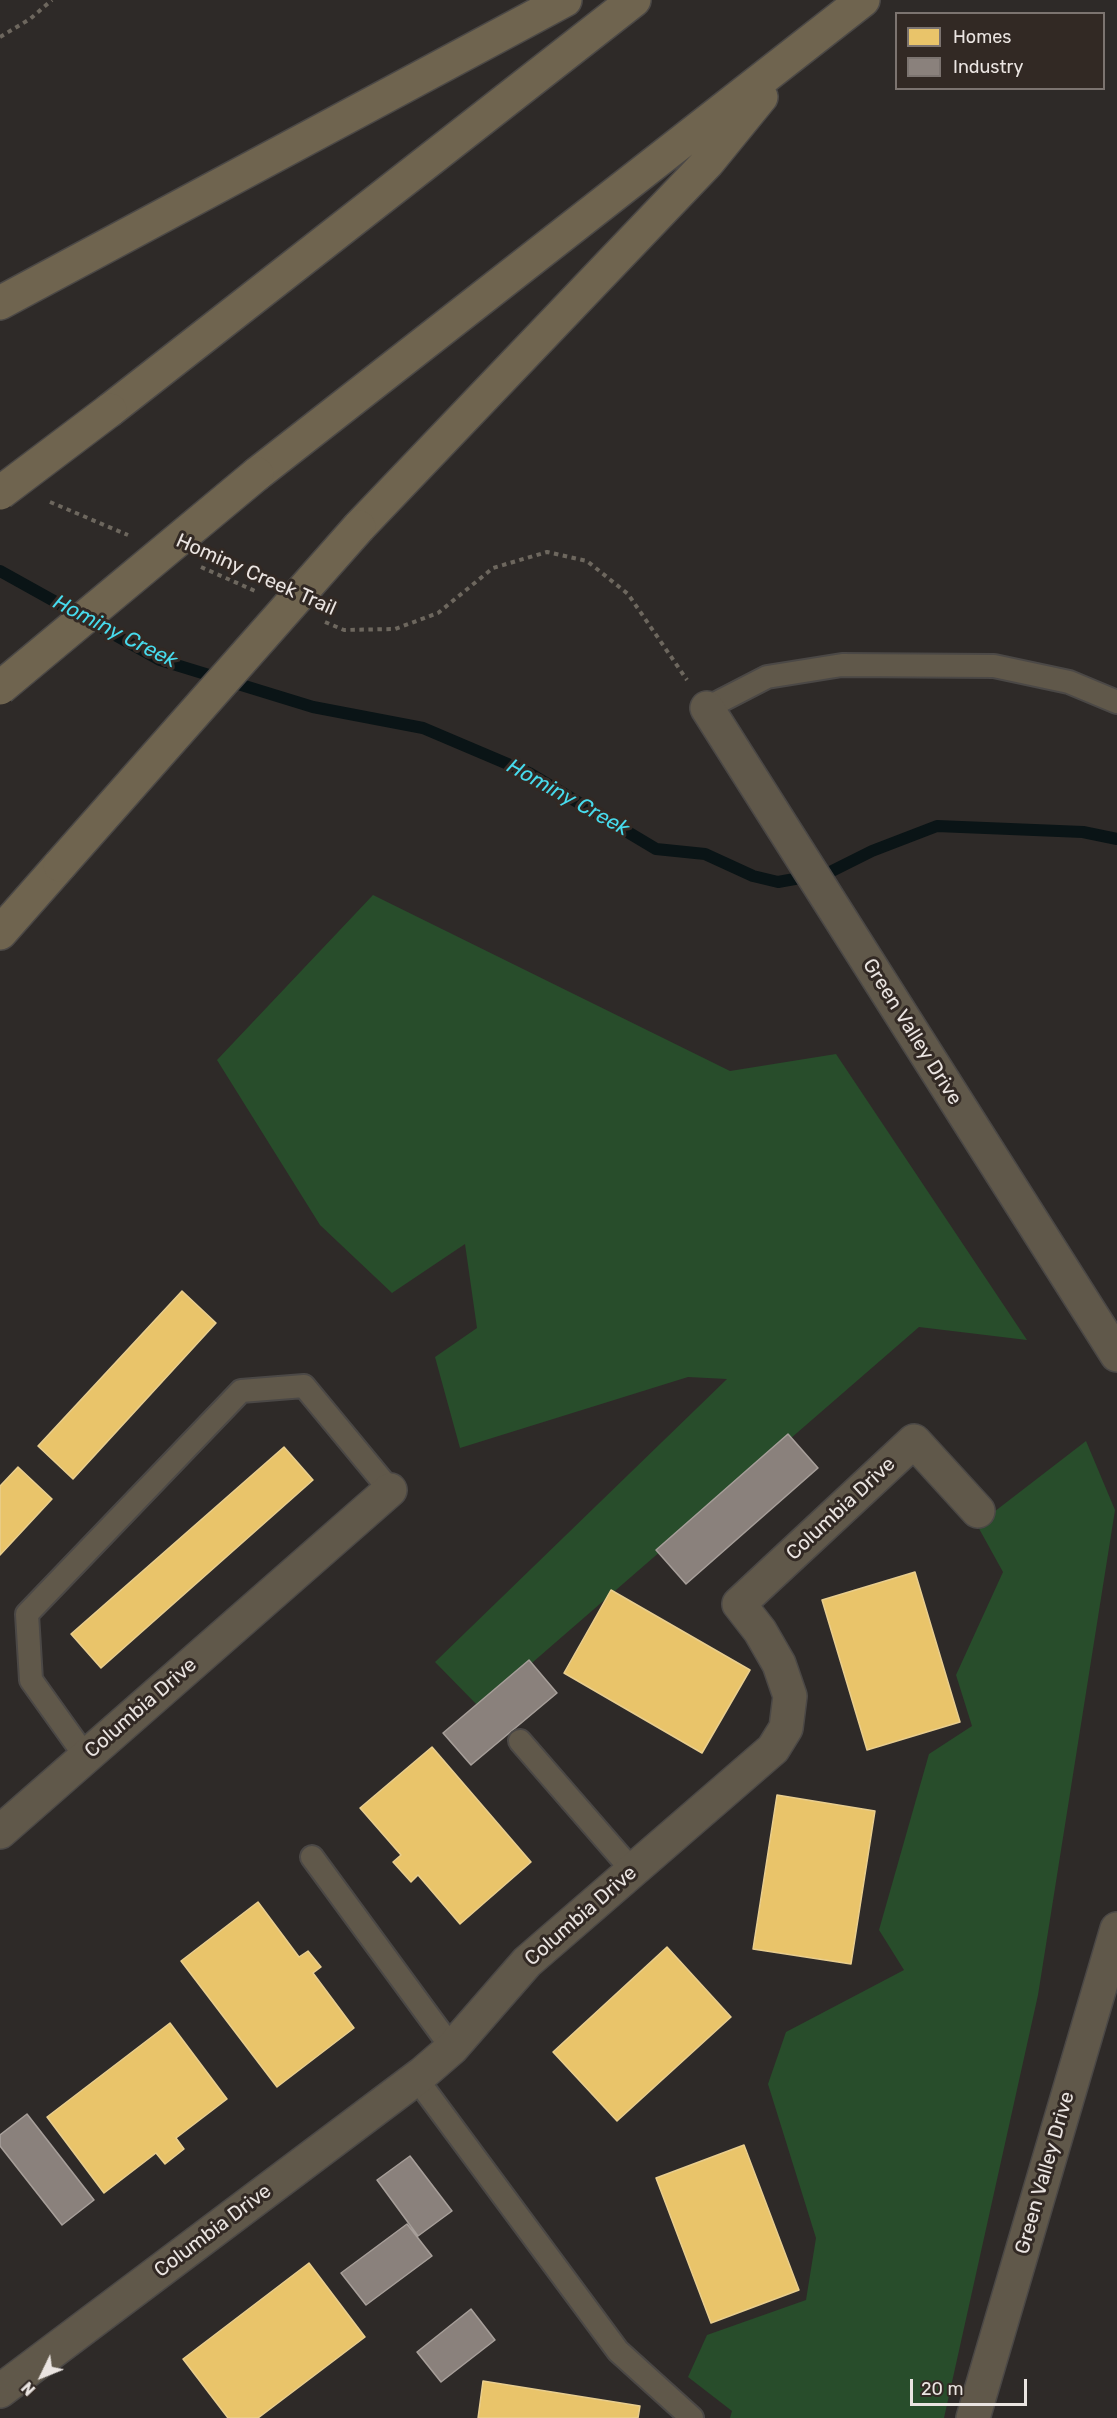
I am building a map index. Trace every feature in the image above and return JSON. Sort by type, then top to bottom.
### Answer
[{"type":"highway","points":[[0,303],[565,0]]},
{"type":"highway","points":[[0,493],[110,410],[634,0]]},
{"type":"highway","points":[[0,688],[256,474],[863,0]]},
{"type":"highway","points":[[0,933],[359,527],[708,162],[800,50]]},
{"type":"street","name":"Green Valley Drive","points":[[707,708],[1117,1355]]},
{"type":"street","name":"Columbia Drive","points":[[0,2391],[416,2078],[452,2048],[526,1962],[773,1749],[786,1728],[790,1696],[779,1664],[760,1631],[738,1604],[914,1441],[978,1511]]},
{"type":"street","name":"Columbia Drive","points":[[0,1832],[390,1490]]},
{"type":"street","name":"Green Valley Drive","points":[[973,2418],[1117,1929]]},
{"type":"lane","points":[[707,708],[767,677],[842,665],[994,666],[1069,682],[1117,702]]},
{"type":"lane","points":[[86,1757],[31,1680],[27,1614],[242,1391],[304,1386],[390,1490]]},
{"type":"lane","points":[[520,1741],[632,1870]]},
{"type":"lane","points":[[312,1857],[452,2048]]},
{"type":"lane","points":[[416,2078],[618,2351],[692,2418]]},
{"type":"path","points":[[0,37],[30,19],[52,0]]},
{"type":"path","points":[[43,500],[129,536]]},
{"type":"path","name":"Hominy Creek Trail","points":[[322,621],[344,630],[394,629],[438,613],[493,568],[547,552],[587,561],[628,594],[707,708]]},
{"type":"path","name":"Hominy Creek Trail","points":[[193,564],[258,592]]},
{"type":"green space","points":[[373,895],[730,1071],[836,1054],[1027,1340],[919,1327],[480,1708],[435,1662],[727,1379],[688,1377],[460,1448],[435,1357],[477,1328],[465,1244],[392,1293],[320,1225],[217,1060]]},
{"type":"green space","points":[[1086,1441],[1115,1510],[1038,1995],[944,2418],[730,2418],[732,2411],[688,2377],[707,2335],[806,2300],[816,2238],[768,2084],[786,2032],[904,1970],[879,1930],[929,1754],[972,1726],[956,1675],[1003,1572],[977,1525]]},
{"type":"building: Homes","points":[[182,1291],[216,1323],[73,1479],[38,1446]]},
{"type":"building: Homes","points":[[284,1447],[313,1480],[101,1668],[71,1634]]},
{"type":"building: Homes","points":[[18,1467],[52,1499],[0,1555],[0,1486]]},
{"type":"building: Homes","points":[[915,1572],[960,1722],[867,1750],[822,1600]]},
{"type":"building: Homes","points":[[611,1590],[750,1670],[702,1753],[564,1673]]},
{"type":"building: Homes","points":[[432,1747],[531,1862],[460,1924],[418,1875],[411,1882],[393,1862],[401,1855],[360,1808]]},
{"type":"building: Homes","points":[[777,1795],[875,1811],[851,1964],[753,1949]]},
{"type":"building: Homes","points":[[258,1902],[299,1957],[308,1951],[321,1967],[313,1973],[354,2028],[277,2087],[181,1961]]},
{"type":"building: Homes","points":[[667,1947],[731,2017],[617,2121],[553,2052]]},
{"type":"building: Homes","points":[[170,2023],[227,2099],[176,2138],[184,2149],[165,2164],[156,2153],[104,2193],[47,2117]]},
{"type":"building: Homes","points":[[744,2145],[799,2290],[711,2323],[656,2178]]},
{"type":"building: Homes","points":[[309,2263],[365,2337],[258,2418],[228,2418],[183,2359]]},
{"type":"building: Homes","points":[[483,2381],[640,2406],[638,2418],[478,2418]]},
{"type":"building: Industry","points":[[788,1434],[818,1468],[686,1584],[656,1550]]},
{"type":"building: Industry","points":[[529,1660],[557,1693],[471,1765],[443,1733]]},
{"type":"building: Industry","points":[[27,2114],[94,2200],[62,2225],[0,2146],[0,2135]]},
{"type":"building: Industry","points":[[410,2156],[452,2211],[418,2236],[377,2180]]},
{"type":"building: Industry","points":[[407,2224],[432,2256],[366,2305],[341,2273]]},
{"type":"building: Industry","points":[[471,2309],[495,2340],[441,2382],[417,2352]]},
{"type":"waterway","name":"Hominy Creek","points":[[0,571],[160,660],[313,707],[423,728],[529,773],[656,849],[705,854],[753,876],[778,882],[828,873],[872,851],[937,826],[1083,832],[1117,839]]}]
